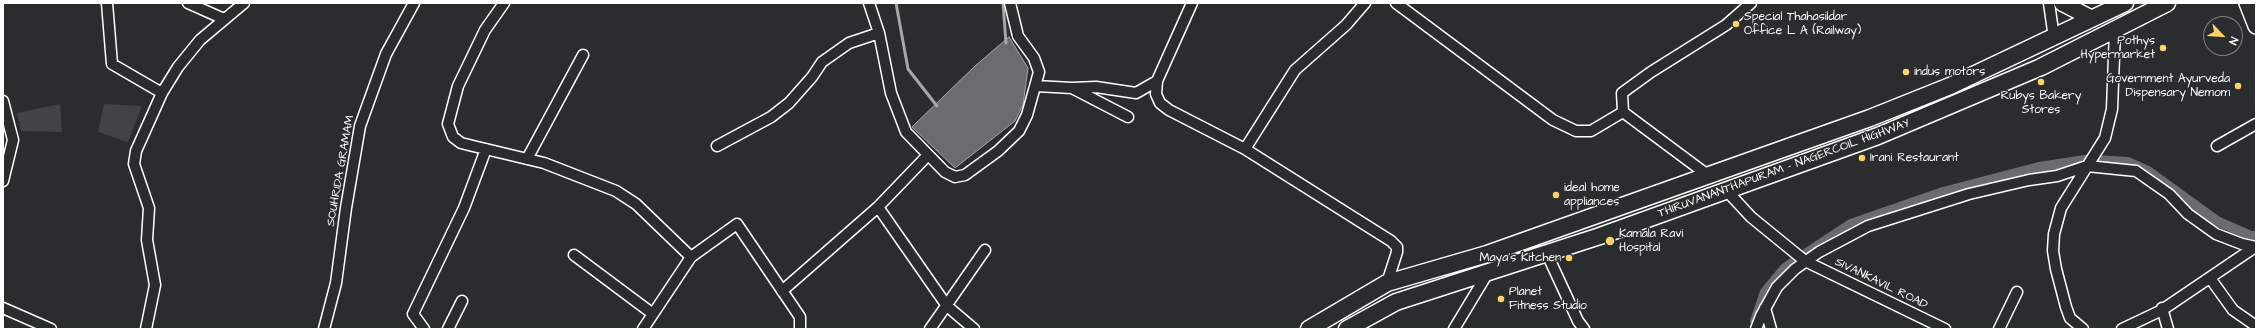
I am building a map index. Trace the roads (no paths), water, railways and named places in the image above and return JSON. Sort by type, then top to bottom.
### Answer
[{"type":"main road","name":"THIRUVANANTHAPURAM - NAGERCOIL HIGHWAY","points":[[1309,329],[1387,283],[1487,254],[1870,118],[1943,89],[2054,38],[2091,18],[2125,3]]},
{"type":"main road","name":"THIRUVANANTHAPURAM - NAGERCOIL HIGHWAY","points":[[1347,329],[1396,302],[1489,271],[1547,254],[1893,130],[2042,66],[2109,34],[2167,3]]},
{"type":"main road","points":[[2091,18],[2109,34]]},
{"type":"main road","points":[[1487,254],[1489,271]]},
{"type":"street","points":[[107,3],[112,64],[162,93]]},
{"type":"street","points":[[188,3],[224,19]]},
{"type":"street","points":[[146,329],[155,285],[148,240],[149,208],[134,164],[138,144],[162,93],[178,67],[200,40],[244,3]]},
{"type":"street","name":"SOUHRIDA GRAMAM","points":[[324,329],[336,283],[346,208],[360,126],[386,54],[414,3]]},
{"type":"street","points":[[504,3],[484,30],[458,86],[448,124],[453,137],[457,140],[527,159],[585,178],[616,191],[636,204],[691,257]]},
{"type":"street","points":[[869,3],[880,33],[892,93],[906,132],[945,172],[955,177],[965,175],[980,166],[1019,131],[1027,115],[1039,72],[1034,58],[1018,36],[1010,3]]},
{"type":"street","points":[[1192,3],[1157,81],[1156,94],[1160,103],[1169,110],[1245,148],[1397,247],[1387,283]]},
{"type":"street","points":[[1245,148],[1295,70],[1346,25],[1365,3]]},
{"type":"street","points":[[1396,3],[1553,120],[1576,132],[1591,131],[1623,112]]},
{"type":"street","points":[[1623,112],[1622,94],[1651,72],[1726,25],[1751,3]]},
{"type":"street","points":[[2049,3],[2054,38]]},
{"type":"street","points":[[2062,3],[2091,18]]},
{"type":"street","points":[[2247,3],[2256,26]]},
{"type":"street","points":[[716,146],[771,117],[789,103],[812,77],[822,62],[833,54],[850,43],[880,33]]},
{"type":"street","points":[[2083,329],[2072,326],[2056,269],[2053,251],[2054,234],[2061,208],[2105,138],[2112,109],[2109,34]]},
{"type":"street","points":[[527,159],[583,55]]},
{"type":"street","points":[[1036,86],[1072,88],[1096,87],[1136,93],[1157,81]]},
{"type":"street","points":[[1072,88],[1128,117]]},
{"type":"street","points":[[3,101],[13,140],[3,181]]},
{"type":"street","points":[[1623,112],[1709,176]]},
{"type":"street","points":[[2217,146],[2256,124]]},
{"type":"street","points":[[424,329],[413,314],[464,208],[486,149]]},
{"type":"street","points":[[782,291],[878,207],[928,155]]},
{"type":"street","points":[[1756,329],[1765,308],[1777,287],[1805,261],[1868,226],[1969,194],[2029,180],[2057,176],[2087,166],[2136,171],[2169,194],[2188,214],[2216,234],[2255,247]]},
{"type":"street","name":"SIVANKAVIL ROAD","points":[[1726,190],[1750,217],[1805,261],[1945,329]]},
{"type":"street","points":[[878,207],[947,306],[974,329]]},
{"type":"street","points":[[643,329],[691,257],[737,224],[800,316],[800,329]]},
{"type":"street","points":[[2122,329],[2162,308],[2210,278],[2255,247]]},
{"type":"street","points":[[930,329],[985,250]]},
{"type":"street","points":[[1547,254],[1578,321],[1584,329]]},
{"type":"street","points":[[574,255],[653,314]]},
{"type":"street","points":[[1454,329],[1489,271]]},
{"type":"street","points":[[2210,278],[2233,310],[2256,326]]},
{"type":"street","points":[[1998,329],[2017,292]]},
{"type":"street","points":[[448,329],[462,301]]},
{"type":"street","points":[[3,308],[51,329]]},
{"type":"street","points":[[1765,308],[1771,329]]},
{"type":"street","points":[[2162,308],[2168,329]]},
{"type":"waterway","points":[[896,3],[908,69],[937,106]]},
{"type":"waterway","points":[[1003,3],[1006,43]]},
{"type":"waterway","points":[[1807,253],[1851,224],[1943,192],[2039,167],[2085,160]]},
{"type":"waterway","points":[[2094,160],[2128,162],[2148,171],[2217,221],[2251,236],[2256,236]]},
{"type":"waterway","points":[[1755,321],[1765,292],[1785,268],[1794,262]]},
{"type":"place","name":"Special Thahasildar Office L A (Railway)","points":[[1736,24]]},
{"type":"place","name":"Pothys Hypermarket","points":[[2163,48]]},
{"type":"place","name":"indus motors","points":[[1906,72]]},
{"type":"place","name":"Rubys Bakery Stores","points":[[2041,82]]},
{"type":"place","name":"Government Ayurveda Dispensary Nemom","points":[[2238,86]]},
{"type":"place","name":"Irani Restaurant","points":[[1862,158]]},
{"type":"place","name":"ideal home appliances","points":[[1556,195]]},
{"type":"place","name":"Kamala Ravi Hospital","points":[[1610,241]]},
{"type":"place","name":"Maya's Kitchen","points":[[1569,258]]},
{"type":"place","name":"Planet Fitness Studio","points":[[1501,299]]}]
